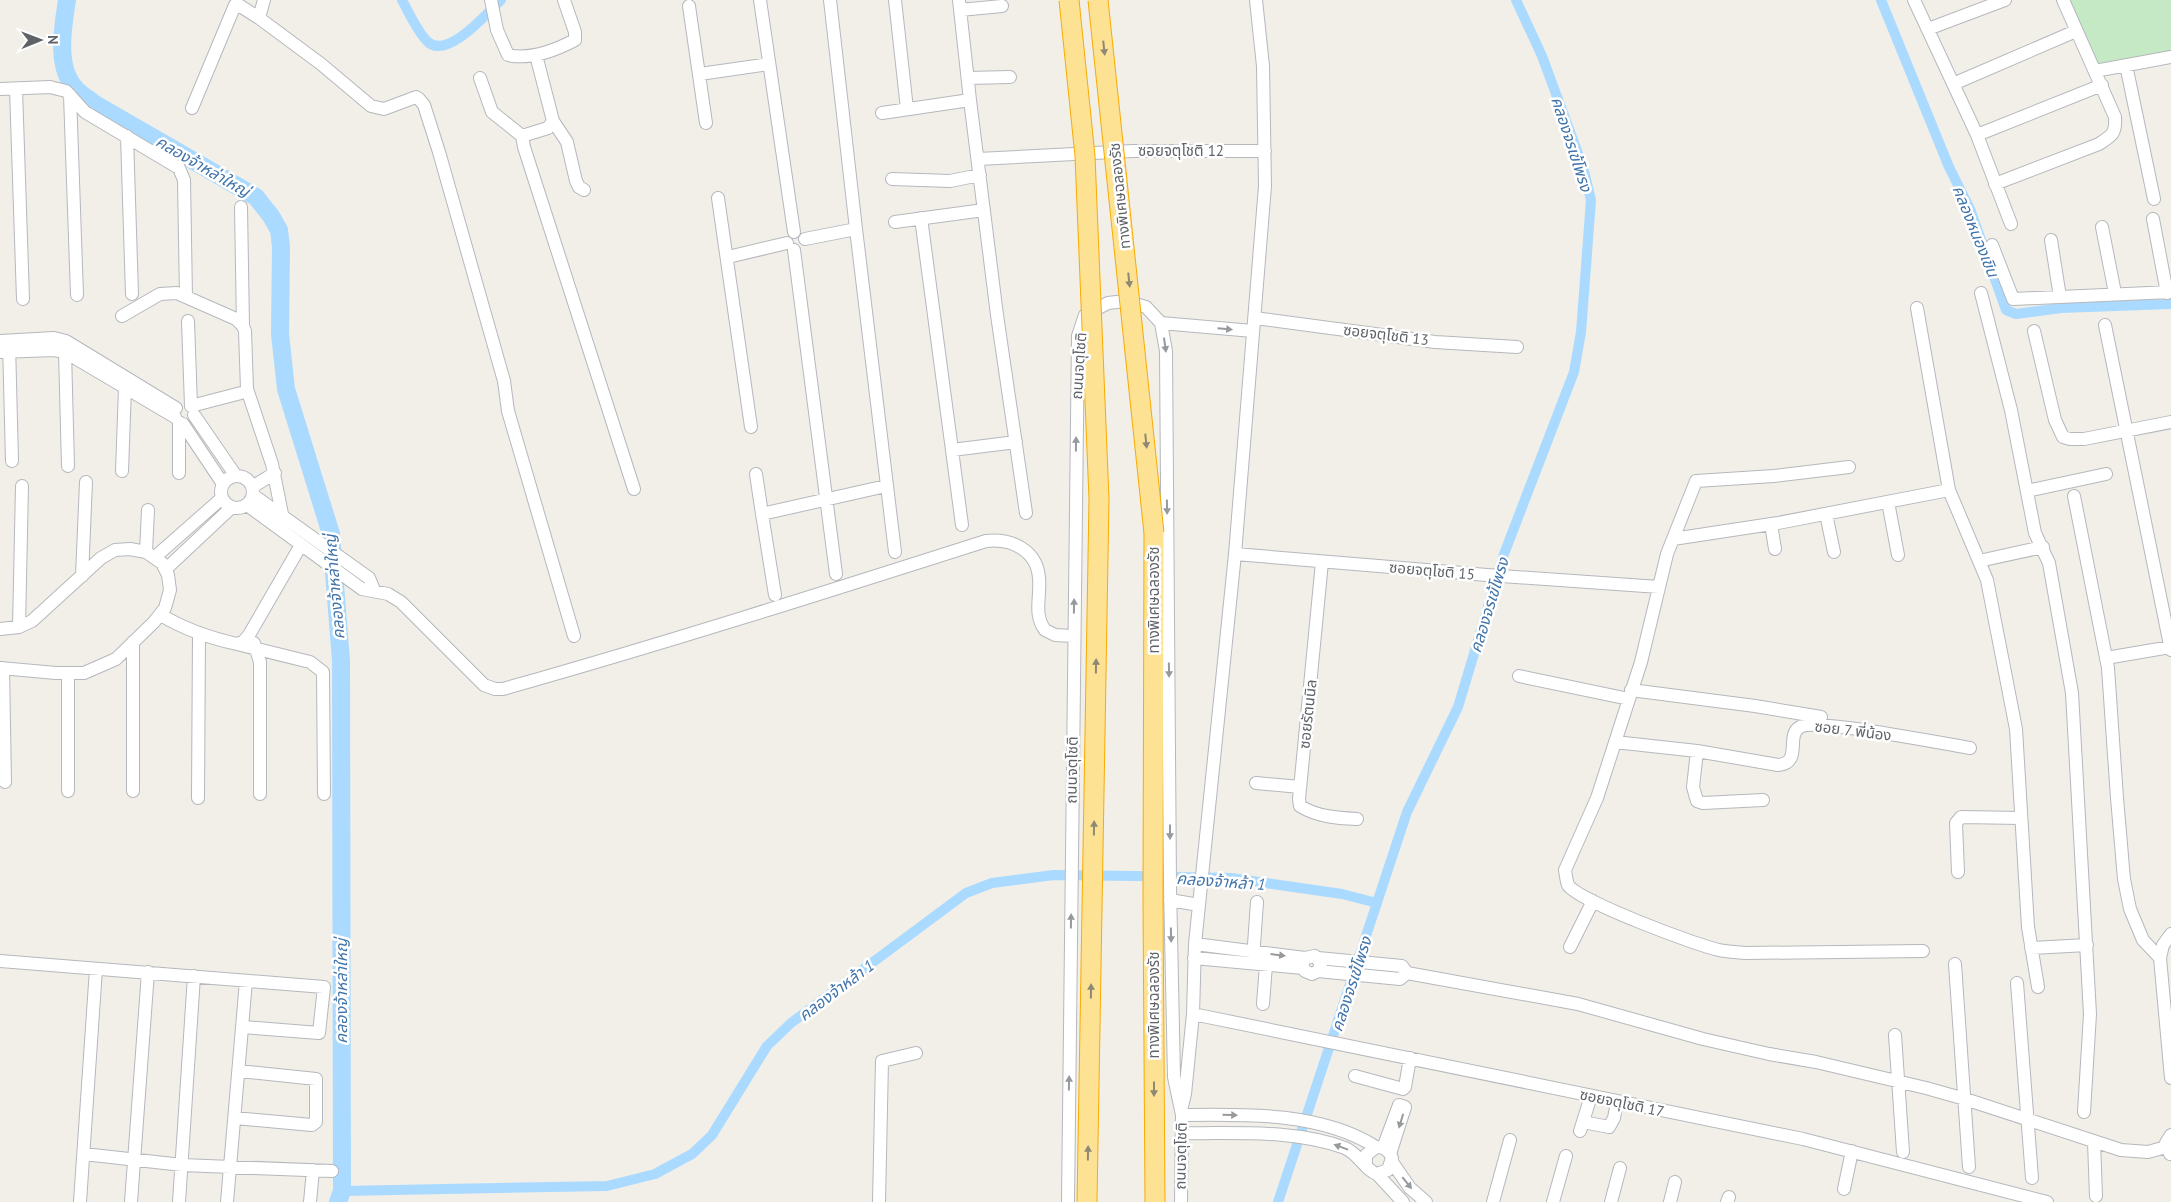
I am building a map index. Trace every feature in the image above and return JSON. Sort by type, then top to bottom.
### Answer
[{"type":"highway","name":"ทางพิเศษฉลองรัช","points":[[1069,0],[1084,156],[1099,499],[1087,1202]]},
{"type":"highway","name":"ทางพิเศษฉลองรัช","points":[[1098,0],[1152,500],[1154,753],[1161,854],[1162,900],[1155,1202]]},
{"type":"street","points":[[259,18],[264,0]]},
{"type":"street","points":[[491,0],[497,30],[508,55],[516,57],[536,55],[575,40],[575,32],[564,0]]},
{"type":"street","points":[[760,0],[795,241],[836,574]]},
{"type":"street","points":[[830,0],[895,552]]},
{"type":"street","points":[[894,0],[908,109]]},
{"type":"street","name":"ถนนจตุโชติ","points":[[1181,1202],[1181,1113],[1185,1094],[1193,1014],[1195,944],[1202,892],[1204,851],[1235,554],[1266,186],[1263,66],[1256,0]]},
{"type":"street","points":[[1914,0],[1977,136],[2011,224]]},
{"type":"street","points":[[1928,29],[2004,0]]},
{"type":"street","points":[[1995,184],[2099,144],[2110,138],[2116,130],[2115,116],[2063,0]]},
{"type":"street","points":[[192,108],[237,4],[321,64],[371,106],[384,109],[416,97],[424,105],[475,276],[504,381],[508,411],[574,636]]},
{"type":"street","points":[[1002,6],[960,5],[984,210],[1026,513]]},
{"type":"street","points":[[689,6],[706,123]]},
{"type":"street","points":[[1953,84],[2076,31]]},
{"type":"street","points":[[536,55],[553,121],[567,142],[576,181],[579,187],[584,190]]},
{"type":"street","points":[[2095,71],[2171,57]]},
{"type":"street","points":[[700,74],[770,64]]},
{"type":"street","points":[[2126,65],[2154,199]]},
{"type":"street","points":[[968,78],[1010,77]]},
{"type":"street","points":[[480,78],[492,112],[522,136],[634,489]]},
{"type":"street","points":[[1977,136],[2102,85]]},
{"type":"street","points":[[0,89],[58,88],[70,95],[85,112],[174,164],[182,173],[186,296]]},
{"type":"street","points":[[16,89],[23,299]]},
{"type":"street","points":[[70,95],[77,295]]},
{"type":"street","points":[[882,112],[970,100]]},
{"type":"street","points":[[522,136],[548,128],[553,121]]},
{"type":"street","points":[[126,136],[132,294]]},
{"type":"street","name":"ซอยจตุโชติ 12","points":[[978,159],[1133,150],[1265,151]]},
{"type":"street","points":[[892,179],[950,182],[980,175]]},
{"type":"street","points":[[718,198],[751,427]]},
{"type":"street","points":[[241,207],[243,326],[245,331],[247,390],[275,473],[282,514]]},
{"type":"street","points":[[895,222],[984,210]]},
{"type":"street","points":[[921,218],[962,525]]},
{"type":"street","points":[[1992,245],[2013,299],[2169,292],[2153,219]]},
{"type":"street","points":[[2102,227],[2115,293]]},
{"type":"street","points":[[728,258],[795,241],[856,229]]},
{"type":"street","points":[[2050,240],[2060,297]]},
{"type":"street","points":[[122,316],[160,294],[178,293],[231,316],[243,326]]},
{"type":"street","points":[[1981,293],[2011,410],[2035,533],[2050,563],[2072,693],[2090,1014],[2084,1112]]},
{"type":"street","name":"ถนนจตุโชติ","points":[[1068,1202],[1073,636],[1078,336],[1085,315],[1108,303],[1125,301],[1146,307],[1161,324],[1166,350],[1161,854],[1170,886],[1162,900],[1174,1077],[1177,1101],[1181,1113]]},
{"type":"street","points":[[1917,308],[1949,490],[1987,580],[2016,729],[2028,927],[2038,987]]},
{"type":"street","points":[[178,418],[192,420],[188,321]]},
{"type":"street","name":"ซอยจตุโชติ 13","points":[[1161,324],[1254,325],[1435,342],[1517,346]]},
{"type":"street","points":[[2106,325],[2171,648],[2106,658]]},
{"type":"street","points":[[2034,331],[2055,420],[2063,437],[2070,440],[2084,439],[2171,422]]},
{"type":"street","points":[[12,461],[5,346],[54,350],[67,347],[128,383],[178,418],[223,484],[222,498],[150,554]]},
{"type":"street","points":[[67,347],[68,466]]},
{"type":"street","points":[[122,471],[128,383]]},
{"type":"street","points":[[192,411],[241,393]]},
{"type":"street","points":[[178,473],[178,418],[182,404],[192,411],[236,476]]},
{"type":"street","points":[[952,450],[1016,442]]},
{"type":"street","points":[[1849,468],[1696,481],[1673,539],[1659,587],[1647,640],[1597,798],[1565,870],[1569,886],[1593,901],[1677,938],[1721,951],[1746,953],[1923,951]]},
{"type":"street","points":[[222,498],[232,507],[238,508],[275,473]]},
{"type":"street","points":[[756,474],[775,595]]},
{"type":"street","points":[[2027,492],[2106,474]]},
{"type":"street","points":[[223,484],[231,477],[245,478],[251,496],[301,545],[316,556],[368,586],[388,594],[401,602],[484,685],[495,689],[503,689],[734,622],[977,544],[996,540],[1014,543],[1022,548],[1032,559],[1039,578],[1038,615],[1045,630],[1055,634],[1073,636]]},
{"type":"street","points":[[82,576],[86,482]]},
{"type":"street","points":[[19,627],[22,486]]},
{"type":"street","points":[[762,514],[826,498],[886,486]]},
{"type":"street","points":[[1673,539],[1771,524],[1949,490]]},
{"type":"street","points":[[251,496],[282,514],[323,544],[368,586]]},
{"type":"street","points":[[2074,496],[2106,658],[2127,894],[2130,909],[2142,940],[2160,958]]},
{"type":"street","points":[[1888,502],[1898,555]]},
{"type":"street","points":[[166,569],[232,507]]},
{"type":"street","points":[[148,510],[150,554]]},
{"type":"street","points":[[1826,514],[1834,552]]},
{"type":"street","points":[[1771,524],[1775,548]]},
{"type":"street","points":[[237,644],[243,642],[253,628],[301,545]]},
{"type":"street","points":[[1979,561],[2043,548]]},
{"type":"street","points":[[0,629],[19,627],[32,621],[101,558],[115,550],[130,549],[150,554],[166,569],[170,590],[161,615],[124,653],[104,666],[84,673],[1,668],[5,782]]},
{"type":"street","name":"ซอยจตุโชติ 15","points":[[1235,554],[1659,587]]},
{"type":"street","name":"ซอยรัตนนิล","points":[[1322,562],[1299,799],[1300,806],[1322,816],[1357,819]]},
{"type":"street","points":[[161,615],[178,625],[200,633],[257,650],[310,662],[323,672],[324,794]]},
{"type":"street","points":[[253,628],[260,662],[260,794]]},
{"type":"street","points":[[198,798],[200,633]]},
{"type":"street","points":[[133,791],[134,642]]},
{"type":"street","points":[[68,673],[68,791]]},
{"type":"street","points":[[1519,676],[1630,695],[1755,706],[1821,718]]},
{"type":"street","name":"ซอย 7 พี่น้อง","points":[[1615,742],[1697,751],[1778,765],[1785,764],[1790,760],[1795,732],[1800,727],[1806,725],[1839,726],[1970,748]]},
{"type":"street","points":[[1697,751],[1693,787],[1697,801],[1702,803],[1763,800]]},
{"type":"street","points":[[1256,782],[1300,787]]},
{"type":"street","points":[[1958,872],[1956,823],[1961,817],[2021,818]]},
{"type":"street","points":[[1162,900],[1199,905]]},
{"type":"street","points":[[1570,947],[1593,901]]},
{"type":"street","points":[[1253,958],[1257,902]]},
{"type":"street","points":[[2171,934],[2163,945],[2160,958],[2171,1078]]},
{"type":"street","points":[[1195,944],[1253,958],[1266,964],[1317,964]]},
{"type":"street","points":[[2032,948],[2087,945]]},
{"type":"street","points":[[1194,958],[1253,958],[1381,970],[1400,978],[1406,973],[1578,1004],[1702,1039],[1816,1062],[1965,1099],[2094,1142],[2135,1152],[2168,1150],[2167,1139],[2171,1135]]},
{"type":"street","points":[[0,961],[324,987],[320,1030],[317,1034],[243,1027]]},
{"type":"street","points":[[1263,1004],[1266,964]]},
{"type":"street","points":[[1955,964],[1969,1167]]},
{"type":"street","points":[[80,1202],[96,969]]},
{"type":"street","points":[[131,1202],[148,972]]},
{"type":"street","points":[[179,1202],[194,976]]},
{"type":"street","points":[[227,1202],[246,981]]},
{"type":"street","points":[[2017,983],[2032,1178]]},
{"type":"street","name":"ซอยจตุโชติ 17","points":[[1193,1014],[1803,1139],[2047,1202]]},
{"type":"street","points":[[1895,1035],[1903,1152]]},
{"type":"street","points":[[879,1202],[882,1061],[916,1053]]},
{"type":"street","points":[[1355,1076],[1402,1089],[1405,1087],[1410,1058]]},
{"type":"street","points":[[235,1118],[306,1125],[312,1125],[316,1122],[316,1079],[239,1071]]},
{"type":"street","points":[[1590,1096],[1582,1126],[1609,1127],[1614,1118],[1618,1102]]},
{"type":"street","points":[[1181,1113],[1221,1114],[1318,1123],[1361,1138],[1385,1153],[1410,1188],[1426,1202]]},
{"type":"street","points":[[1182,1133],[1282,1136],[1313,1140],[1348,1149],[1366,1163],[1370,1170],[1377,1174],[1403,1202]]},
{"type":"street","points":[[1492,1202],[1510,1140]]},
{"type":"street","points":[[2094,1142],[2096,1196]]},
{"type":"street","points":[[1366,1163],[1369,1151],[1385,1153]]},
{"type":"street","points":[[1844,1189],[1852,1151]]},
{"type":"street","points":[[1377,1174],[1385,1172],[1385,1153]]},
{"type":"street","points":[[84,1154],[182,1165],[332,1171]]},
{"type":"street","points":[[1554,1202],[1566,1156]]},
{"type":"street","points":[[1611,1202],[1620,1168]]},
{"type":"street","points":[[310,1202],[313,1170]]},
{"type":"street","points":[[1670,1202],[1675,1182]]},
{"type":"green space","points":[[2066,0],[2171,0],[2171,55],[2095,69]]},
{"type":"waterway","name":"คลองจ้าหล่าใหญ่","points":[[67,0],[62,46],[63,58],[69,80],[76,89],[95,104],[256,197],[279,230],[281,247],[280,334],[286,389],[331,534],[341,661],[342,1191],[338,1202]]},
{"type":"waterway","points":[[402,0],[419,31],[426,40],[434,45],[444,45],[465,34],[501,0]]},
{"type":"waterway","name":"คลองจรเข้โพรง","points":[[1278,1202],[1407,812],[1458,707],[1504,554],[1574,372],[1581,332],[1591,200],[1583,167],[1542,56],[1516,0]]},
{"type":"waterway","name":"คลองหนองเขิน","points":[[1881,0],[1949,167],[1970,209],[2006,310],[2016,314],[2061,308],[2171,304]]},
{"type":"waterway","name":"คลองจ้าหล้า 1","points":[[342,1191],[607,1186],[655,1174],[692,1154],[712,1135],[767,1046],[791,1023],[966,893],[992,883],[1054,875],[1231,878],[1342,894],[1377,903]]}]
